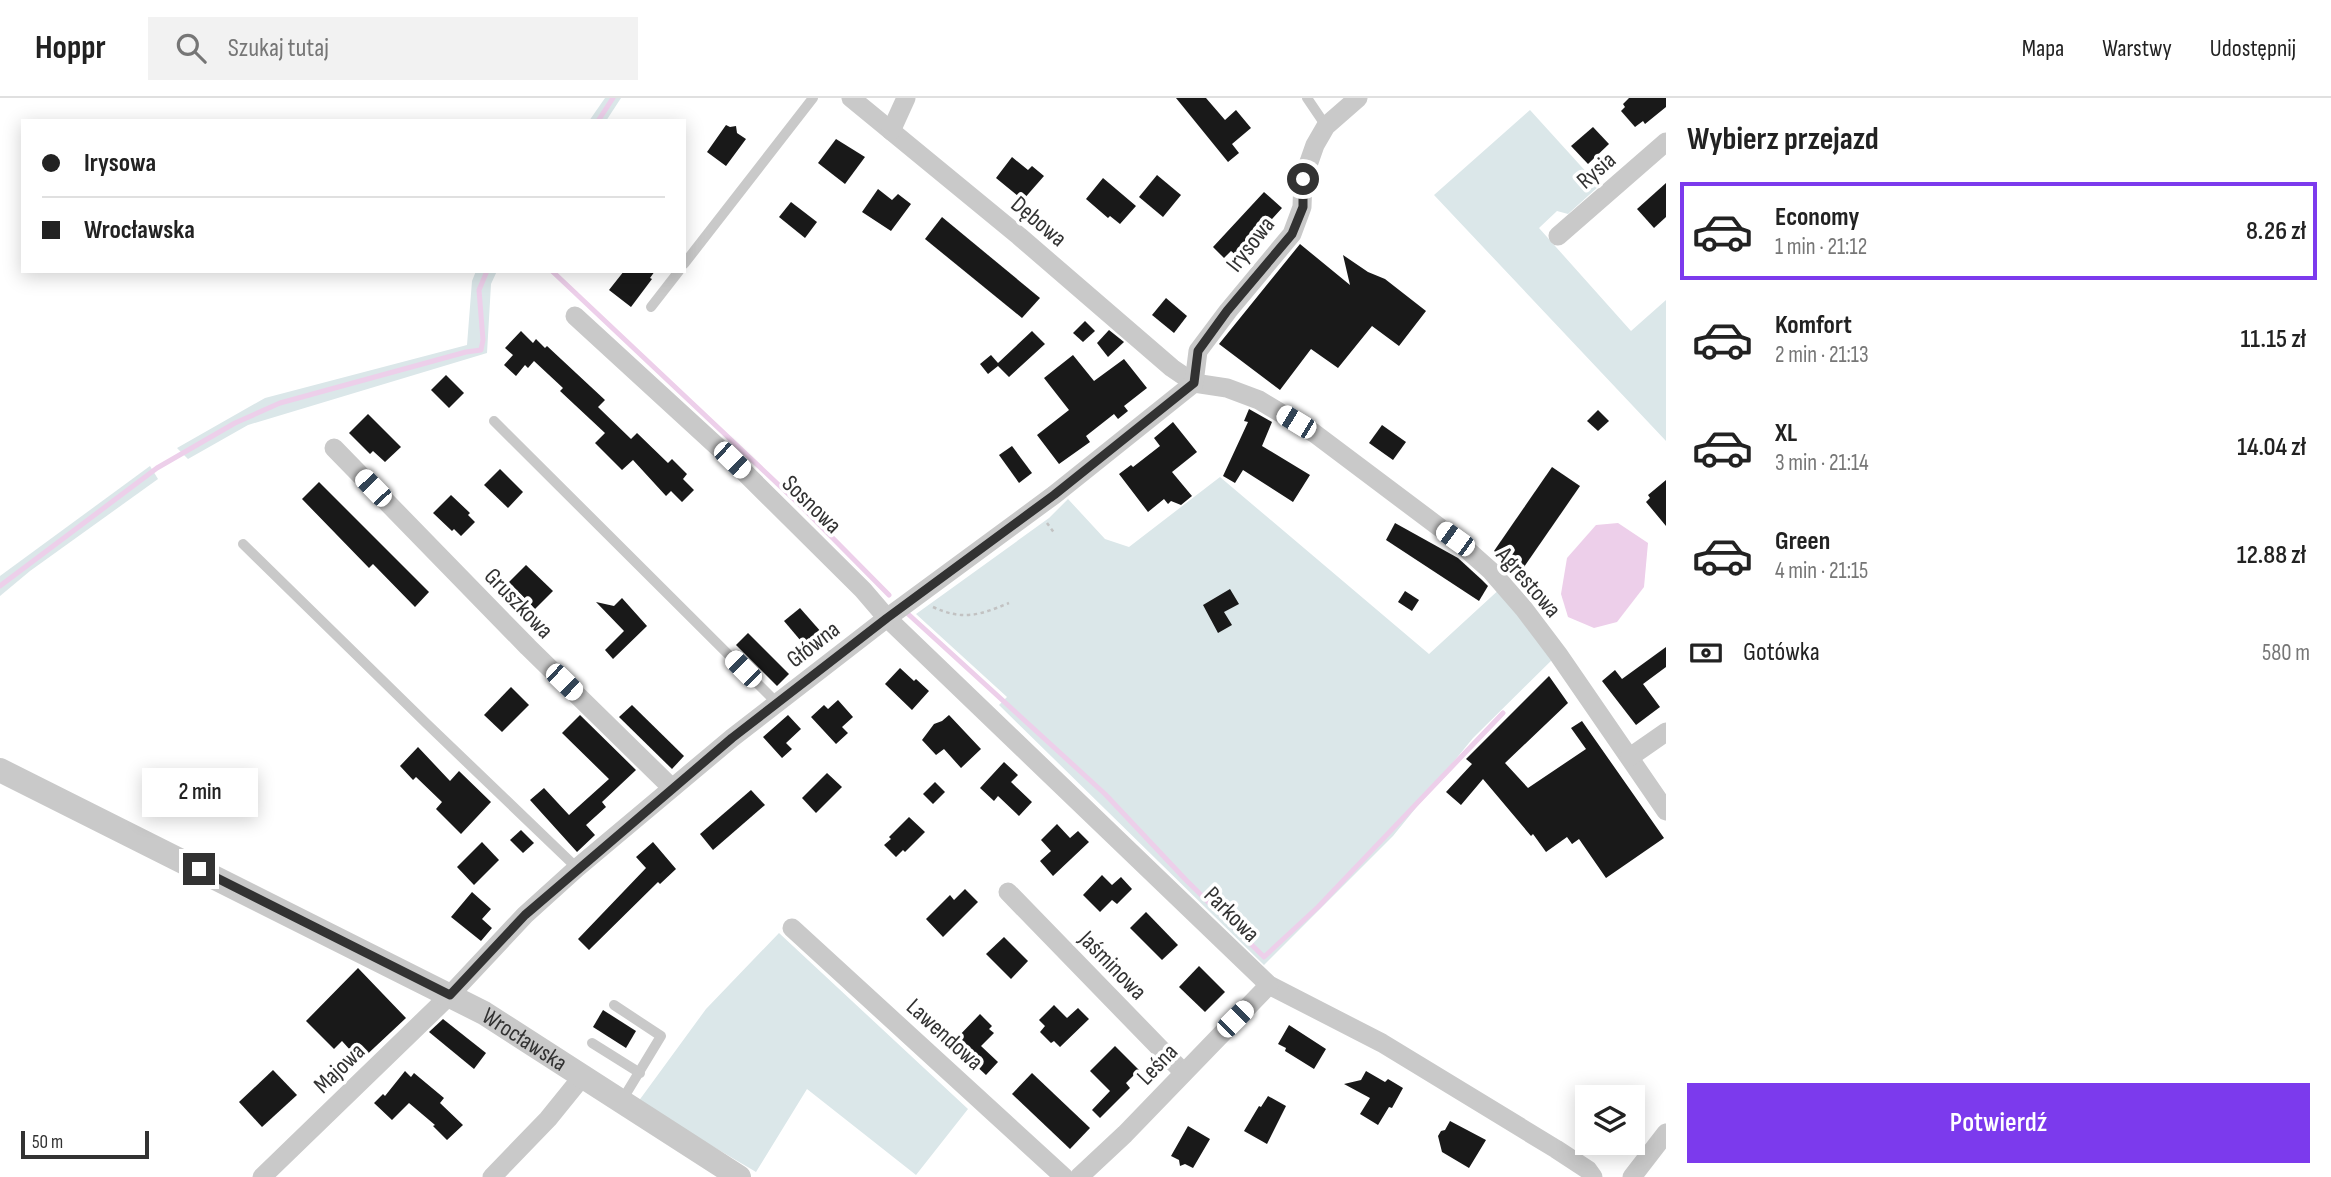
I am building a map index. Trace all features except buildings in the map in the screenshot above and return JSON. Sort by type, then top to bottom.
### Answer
[{"type":"street","name":"Dębowa","points":[[850,98],[1019,236],[1172,368],[1194,383]]},
{"type":"street","points":[[891,131],[906,98]]},
{"type":"street","name":"Irysowa","points":[[1194,383],[1198,351],[1227,311],[1292,234],[1303,207],[1303,179],[1315,145],[1326,125],[1358,98]]},
{"type":"street","name":"Rysia","points":[[1558,236],[1666,142]]},
{"type":"street","name":"Sosnowa","points":[[575,316],[732,460],[863,590],[887,618]]},
{"type":"street","name":"Główna","points":[[450,995],[525,915],[672,788],[777,703],[1054,495],[1194,383]]},
{"type":"street","name":"Agrestowa","points":[[1194,383],[1238,391],[1303,426],[1455,539],[1491,571],[1524,609],[1666,811]]},
{"type":"street","name":"Gruszkowa","points":[[334,448],[528,647],[672,788]]},
{"type":"street","name":"Parkowa","points":[[887,618],[1269,985],[1382,1043],[1556,1149],[1588,1170],[1593,1177]]},
{"type":"street","points":[[1630,757],[1666,732]]},
{"type":"street","name":"Wrocławska","points":[[0,770],[450,995],[515,1032],[739,1177]]},
{"type":"street","name":"Jaśminowa","points":[[1008,892],[1183,1072]]},
{"type":"street","name":"Lawendowa","points":[[792,928],[1064,1177]]},
{"type":"street","name":"Leśna","points":[[1079,1177],[1125,1134],[1269,985]]},
{"type":"street","name":"Majowa","points":[[262,1177],[450,995]]},
{"type":"street","points":[[492,1177],[548,1119],[582,1077]]},
{"type":"street","points":[[1632,1177],[1666,1133]]},
{"type":"lane","points":[[686,261],[813,98]]},
{"type":"lane","points":[[1307,98],[1326,125]]},
{"type":"lane","points":[[651,307],[677,273]]},
{"type":"lane","points":[[494,422],[777,703]]},
{"type":"lane","points":[[243,544],[577,868]]},
{"type":"lane","points":[[614,1005],[661,1036],[621,1103]]},
{"type":"lane","points":[[592,1043],[640,1073]]},
{"type":"path","points":[[1044,519],[1055,534]]},
{"type":"path","points":[[927,602],[944,612],[961,616],[981,615],[1009,603]]},
{"type":"shaded area","points":[[605,98],[621,98],[607,119],[590,119]]},
{"type":"shaded area","points":[[1530,110],[1599,186],[1568,214],[1557,211],[1539,228],[1631,331],[1666,300],[1666,441],[1434,195]]},
{"type":"shaded area","points":[[475,273],[496,273],[491,284],[487,353],[248,425],[188,459],[177,448],[265,398],[467,345],[472,281]]},
{"type":"shaded area","points":[[150,466],[158,479],[30,571],[0,596],[0,576]]},
{"type":"shaded area","points":[[1220,477],[1429,654],[1503,586],[1558,654],[1473,738],[1393,836],[1264,965],[999,705],[1007,697],[916,614],[1049,518],[1068,499],[1105,539],[1129,547]]},
{"type":"shaded area","points":[[1618,523],[1648,543],[1644,587],[1617,622],[1594,628],[1568,617],[1561,594],[1567,558],[1596,525]]},
{"type":"shaded area","points":[[779,933],[968,1109],[916,1175],[807,1089],[756,1172],[638,1102],[706,1009]]},
{"type":"waterway","points":[[599,119],[613,98]]},
{"type":"waterway","points":[[0,586],[157,468],[235,423],[280,403],[481,350],[483,340],[479,290],[486,273]]},
{"type":"waterway","points":[[554,273],[800,505],[889,595]]},
{"type":"waterway","points":[[907,613],[1105,794],[1264,957],[1318,907],[1503,713]]},
{"type":"route","points":[[199,869],[450,995],[525,915],[732,738],[887,618],[1054,495],[1194,383],[1198,351],[1227,311],[1292,234],[1303,207],[1303,179]]}]
